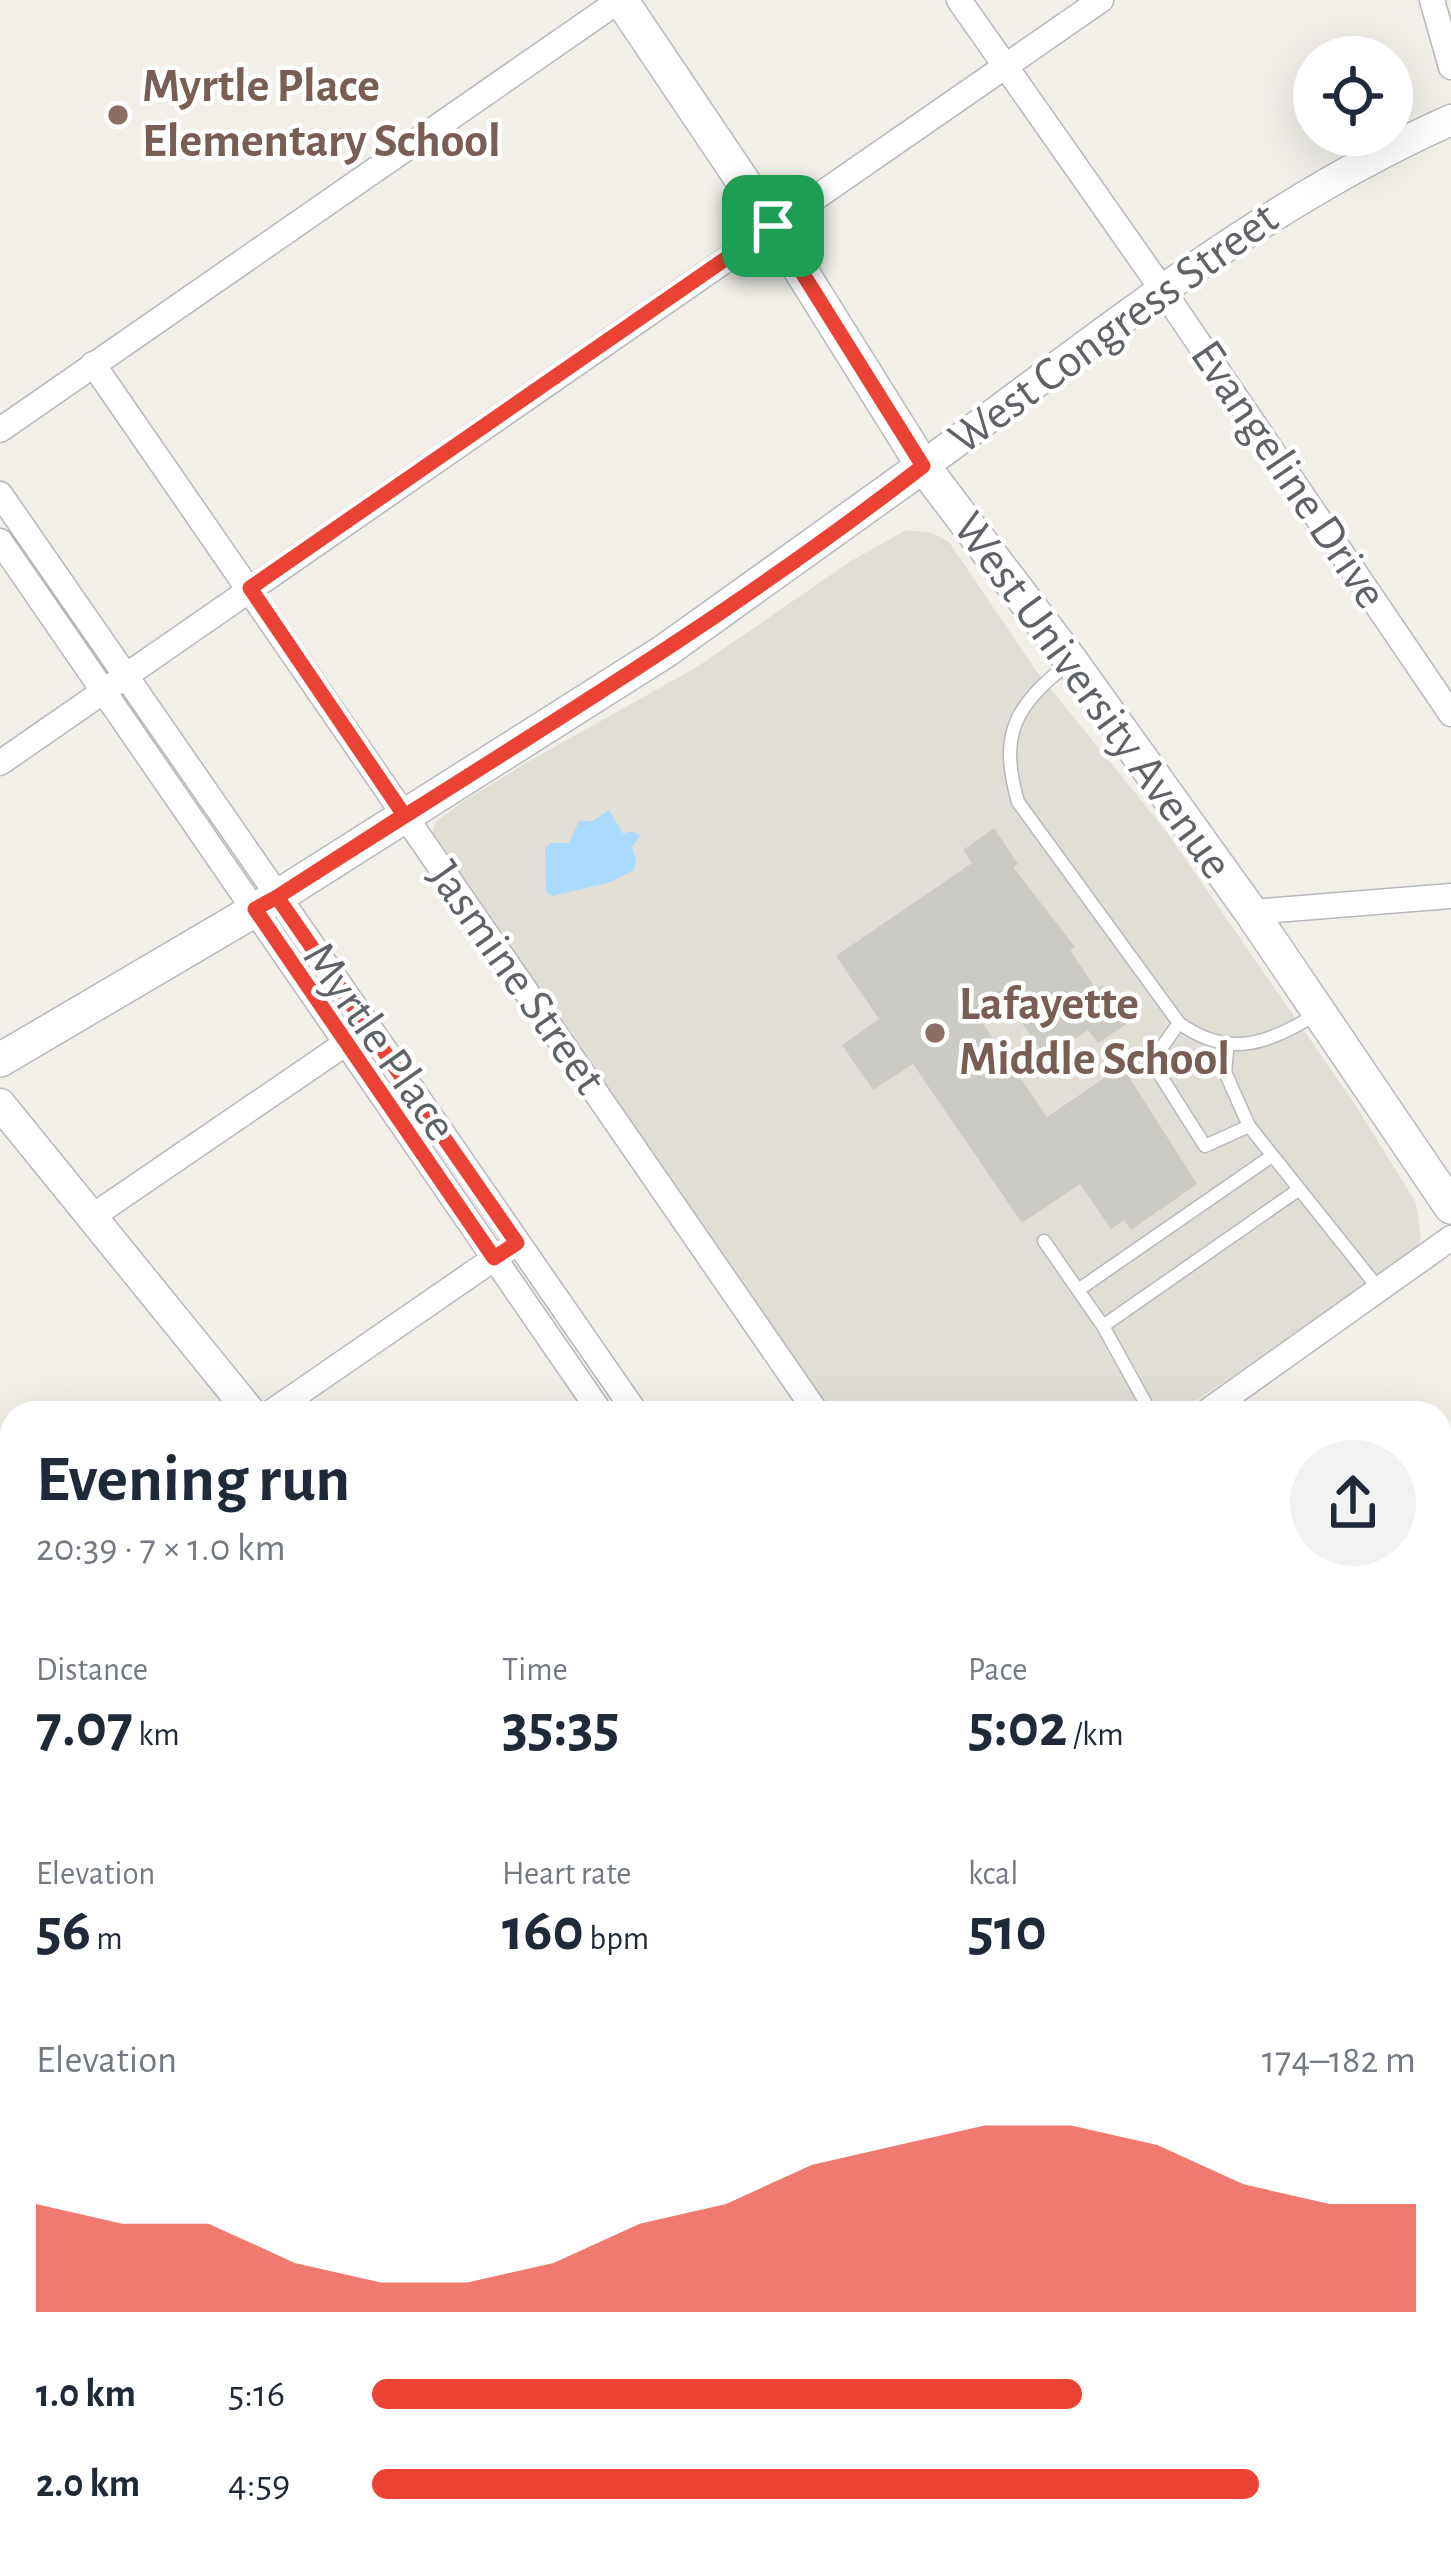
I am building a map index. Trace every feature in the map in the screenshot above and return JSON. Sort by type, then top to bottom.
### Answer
[{"type":"main road","name":"West University Avenue","points":[[621,0],[773,226],[923,466],[1251,912],[1451,1207]]},
{"type":"main road","name":"West Congress Street","points":[[0,1060],[266,903],[665,651],[923,466]]},
{"type":"street","points":[[0,430],[621,0]]},
{"type":"street","name":"Evangeline Drive","points":[[959,0],[1451,714]]},
{"type":"street","points":[[0,763],[1101,0]]},
{"type":"street","points":[[1432,0],[1451,67]]},
{"type":"street","name":"West Congress Street","points":[[923,466],[1278,210],[1387,148],[1451,120]]},
{"type":"street","name":"Jasmine Street","points":[[94,364],[809,1401]]},
{"type":"street","name":"Myrtle Place","points":[[0,494],[127,674],[266,903],[345,1045],[593,1401]]},
{"type":"street","name":"Myrtle Place","points":[[0,541],[103,691],[266,903],[370,1027],[628,1401]]},
{"type":"street","points":[[1251,912],[1451,896]]},
{"type":"street","points":[[89,1218],[370,1027]]},
{"type":"street","points":[[0,1104],[240,1401]]},
{"type":"street","points":[[1222,1401],[1451,1238]]},
{"type":"street","points":[[287,1401],[517,1243]]},
{"type":"lane","points":[[1071,662],[1036,689],[1016,718],[1008,744],[1009,772],[1018,802],[1179,1023],[1202,1039],[1228,1043],[1279,1038],[1319,1012]]},
{"type":"lane","points":[[1179,1023],[1155,1067],[1205,1146],[1249,1126]]},
{"type":"lane","points":[[1228,1043],[1225,1072],[1249,1126],[1379,1288]]},
{"type":"lane","points":[[1078,1290],[1272,1156]]},
{"type":"lane","points":[[1103,1326],[1298,1190]]},
{"type":"lane","points":[[1044,1241],[1103,1326],[1144,1401]]},
{"type":"shaded area","name":"Lafayette Middle School","points":[[906,530],[933,533],[949,542],[1037,672],[1166,831],[1356,1106],[1416,1203],[1421,1237],[1417,1249],[1195,1401],[821,1401],[431,836],[435,823],[458,805],[697,667],[851,561]]},
{"type":"water","points":[[609,810],[623,834],[640,835],[632,847],[634,870],[611,882],[552,896],[546,891],[545,848],[551,843],[569,843],[579,821],[593,821]]},
{"type":"building","points":[[994,828],[1018,864],[1013,867],[1075,947],[1070,950],[1096,989],[1102,985],[1128,1023],[1098,1043],[1088,1030],[1046,1058],[1004,997],[977,1015],[1047,1117],[1122,1066],[1197,1184],[1131,1230],[1124,1220],[1111,1229],[1080,1184],[1022,1223],[913,1064],[873,1090],[842,1045],[879,1019],[836,956],[972,863],[963,850]]},
{"type":"place","name":"Myrtle Place Elementary School","points":[[118,115]]},
{"type":"place","name":"Lafayette Middle School","points":[[935,1033]]},
{"type":"route","points":[[773,226],[250,588],[404,815],[277,897],[517,1243],[494,1258],[255,909],[277,897],[665,651],[923,466],[773,226]]}]
